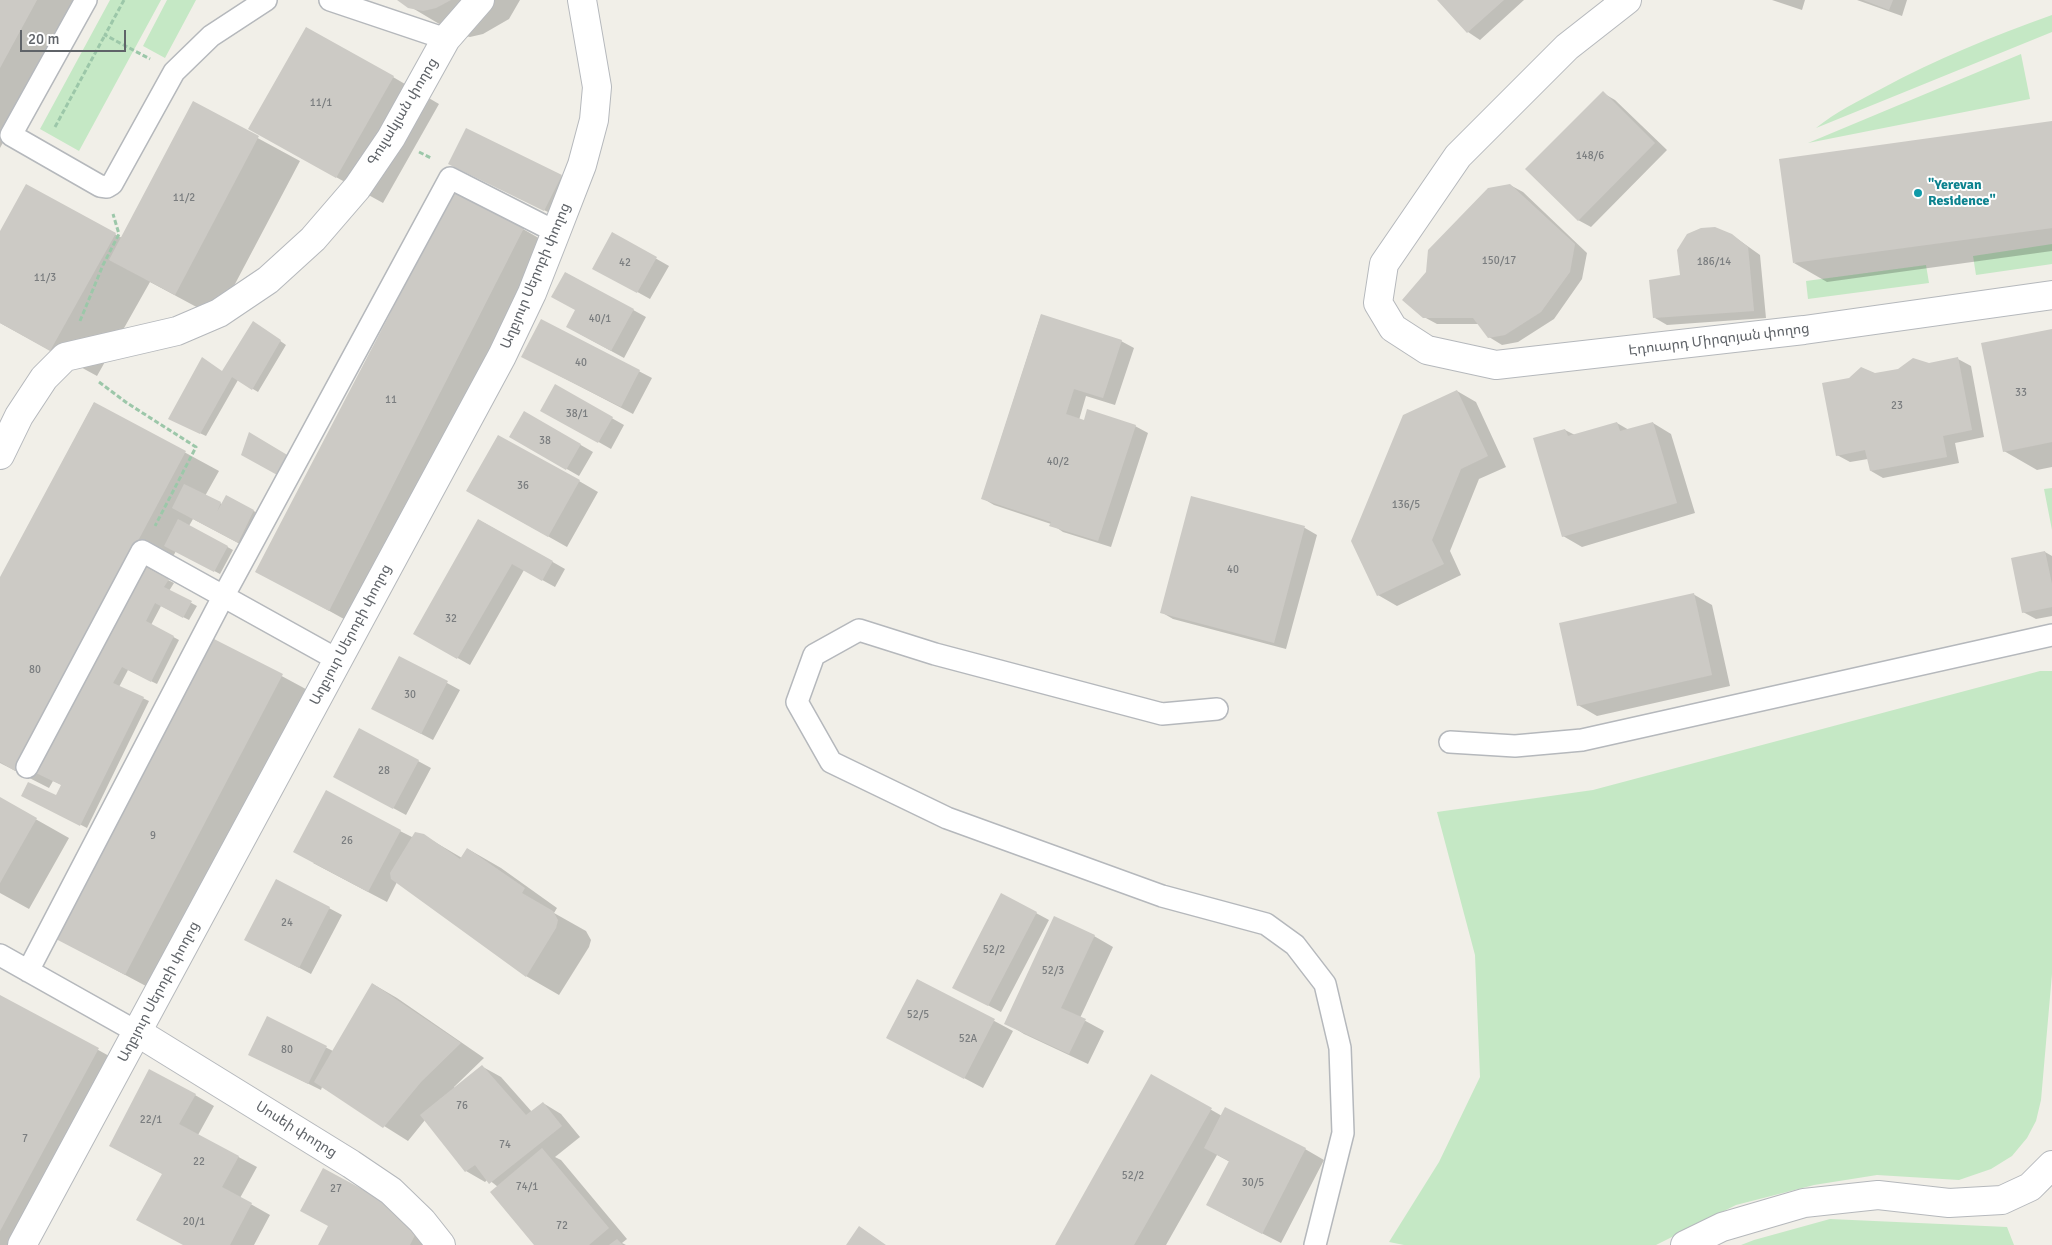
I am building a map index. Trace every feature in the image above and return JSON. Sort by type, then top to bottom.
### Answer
[{"type":"street","name":"Գուլակյան փողոց","points":[[65,357],[177,331],[219,313],[268,280],[313,239],[357,188],[391,138],[446,40],[480,0]]},
{"type":"street","name":"Աղբյուր Սերոբի փողոց","points":[[22,1245],[502,356],[532,292],[582,165],[594,120],[597,87],[582,0]]},
{"type":"street","name":"Էդուարդ Միրզոյան փողոց","points":[[1627,0],[1567,46],[1458,156],[1384,264],[1378,303],[1393,328],[1427,350],[1496,366],[1804,330],[2052,295]]},
{"type":"street","points":[[0,456],[18,416],[44,378],[65,357]]},
{"type":"street","name":"Սոսեի փողոց","points":[[137,1032],[351,1164],[391,1191],[422,1221],[441,1245]]},
{"type":"street","points":[[1685,1245],[1722,1227],[1804,1203],[1878,1195],[1949,1203],[2002,1200],[2030,1187],[2052,1165]]},
{"type":"lane","points":[[86,0],[11,135],[100,186],[107,187],[112,184],[174,72],[211,36],[266,0]]},
{"type":"lane","points":[[330,0],[446,40]]},
{"type":"lane","points":[[28,971],[223,597],[450,178],[556,232]]},
{"type":"lane","points":[[27,767],[142,551],[338,660]]},
{"type":"lane","points":[[1217,708],[1162,714],[935,654],[859,630],[814,655],[798,702],[831,762],[947,818],[1162,896],[1266,924],[1295,945],[1325,984],[1340,1048],[1343,1133],[1315,1245]]},
{"type":"lane","points":[[1450,742],[1515,746],[1582,740],[2052,635]]},
{"type":"lane","points":[[0,955],[137,1032]]},
{"type":"path","points":[[42,153],[124,0]]},
{"type":"path","points":[[105,35],[139,54]]},
{"type":"path","points":[[391,138],[440,162]]},
{"type":"path","points":[[107,187],[119,234],[103,265],[65,357],[128,403],[196,447],[142,551]]},
{"type":"green space","points":[[110,0],[161,0],[79,151],[40,129]]},
{"type":"green space","points":[[167,0],[196,0],[165,58],[143,46]]},
{"type":"green space","points":[[2052,15],[2052,32],[1816,128],[1847,107],[1902,78],[1986,40]]},
{"type":"green space","points":[[2021,54],[2030,99],[1808,143]]},
{"type":"green space","points":[[2052,244],[2052,264],[1976,275],[1973,256]]},
{"type":"green space","points":[[1926,265],[1929,283],[1808,299],[1806,281]]},
{"type":"green space","points":[[2052,488],[2052,530],[2044,489]]},
{"type":"green space","points":[[2040,671],[2052,671],[2052,974],[2041,1100],[2036,1121],[2027,1138],[2012,1156],[1991,1169],[1959,1180],[1877,1175],[1814,1185],[1736,1205],[1656,1245],[1404,1245],[1389,1242],[1439,1162],[1480,1077],[1475,955],[1437,812],[1593,790]]},
{"type":"green space","points":[[1830,1219],[2007,1227],[2014,1245],[1741,1245]]},
{"type":"building","points":[[0,0],[37,0],[0,68]]},
{"type":"building","points":[[397,0],[451,0],[436,8],[423,11],[408,8]]},
{"type":"building","points":[[1437,0],[1504,0],[1467,33]]},
{"type":"building","points":[[1863,0],[1893,0],[1889,10]]},
{"type":"building","points":[[306,27],[394,76],[336,178],[248,129]]},
{"type":"building","points":[[1603,91],[1655,143],[1578,221],[1525,169]]},
{"type":"building","points":[[193,101],[259,136],[175,295],[109,260]]},
{"type":"building","name":"\"Yerevan Residence\"","points":[[2052,121],[2052,228],[1793,263],[1779,159]]},
{"type":"building","points":[[466,128],[562,175],[544,211],[448,164]]},
{"type":"building","points":[[26,184],[116,233],[50,351],[0,323],[0,231]]},
{"type":"building","points":[[1510,184],[1575,244],[1570,272],[1541,312],[1505,335],[1488,338],[1473,318],[1423,318],[1402,300],[1426,272],[1428,250],[1488,188]]},
{"type":"building","points":[[454,191],[524,228],[329,611],[255,572]]},
{"type":"building","points":[[1715,227],[1732,234],[1748,247],[1754,311],[1653,318],[1649,280],[1680,275],[1677,250],[1687,234],[1701,228]]},
{"type":"building","points":[[612,232],[657,257],[637,293],[592,269]]},
{"type":"building","points":[[565,272],[634,309],[611,351],[566,327],[575,310],[551,297]]},
{"type":"building","points":[[1041,314],[1122,340],[1103,398],[1074,389],[1066,414],[1084,420],[1087,409],[1136,425],[1098,541],[1049,526],[1051,522],[981,499]]},
{"type":"building","points":[[541,319],[640,370],[621,407],[521,357]]},
{"type":"building","points":[[253,321],[281,340],[252,390],[232,377],[200,434],[168,419],[202,357],[222,371]]},
{"type":"building","points":[[2052,329],[2052,442],[2003,452],[1981,343]]},
{"type":"building","points":[[1958,357],[1972,430],[1943,436],[1947,457],[1870,471],[1865,450],[1836,456],[1822,383],[1849,378],[1861,367],[1875,373],[1898,369],[1913,358],[1929,363]]},
{"type":"building","points":[[555,384],[613,417],[598,443],[540,411]]},
{"type":"building","points":[[1457,390],[1488,456],[1461,469],[1432,540],[1444,564],[1377,596],[1351,541],[1403,415]]},
{"type":"building","points":[[94,402],[186,451],[15,771],[0,762],[0,577]]},
{"type":"building","points":[[524,411],[581,444],[566,470],[509,437]]},
{"type":"building","points":[[1617,422],[1620,431],[1653,422],[1677,503],[1562,537],[1533,438],[1565,429],[1568,436]]},
{"type":"building","points":[[249,432],[289,456],[279,476],[241,455]]},
{"type":"building","points":[[498,435],[580,480],[548,537],[466,491]]},
{"type":"building","points":[[184,484],[221,502],[217,512],[226,495],[254,510],[238,543],[172,508]]},
{"type":"building","points":[[1191,496],[1305,526],[1274,643],[1160,613]]},
{"type":"building","points":[[178,519],[228,546],[214,572],[164,546]]},
{"type":"building","points":[[478,519],[553,561],[542,581],[512,564],[457,659],[413,634]]},
{"type":"building","points":[[2045,551],[2052,584],[2052,607],[2022,613],[2011,558]]},
{"type":"building","points":[[140,564],[169,579],[164,587],[192,601],[183,618],[155,603],[146,621],[174,636],[151,682],[122,667],[113,683],[144,697],[80,826],[21,796],[28,782],[56,795],[61,785],[34,772]]},
{"type":"building","points":[[1694,593],[1712,675],[1577,706],[1559,623]]},
{"type":"building","points":[[212,638],[283,674],[125,975],[54,938]]},
{"type":"building","points":[[399,656],[448,681],[421,734],[371,709]]},
{"type":"building","points":[[359,728],[419,760],[393,809],[333,777]]},
{"type":"building","points":[[326,790],[401,830],[368,892],[293,852]]},
{"type":"building","points":[[0,797],[37,818],[0,883]]},
{"type":"building","points":[[415,832],[424,834],[460,859],[467,848],[525,888],[522,893],[553,911],[558,920],[556,928],[526,977],[391,879],[390,873]]},
{"type":"building","points":[[276,879],[330,907],[299,968],[244,940]]},
{"type":"building","points":[[1001,893],[1037,912],[988,1006],[952,988]]},
{"type":"building","points":[[1054,916],[1095,935],[1061,1008],[1086,1019],[1069,1054],[1004,1024]]},
{"type":"building","points":[[917,979],[995,1019],[964,1079],[886,1038]]},
{"type":"building","points":[[372,983],[461,1043],[421,1082],[383,1128],[314,1082]]},
{"type":"building","points":[[0,995],[99,1048],[0,1231]]},
{"type":"building","points":[[267,1016],[327,1046],[308,1084],[248,1055]]},
{"type":"building","points":[[482,1065],[526,1115],[543,1102],[562,1126],[489,1184],[475,1165],[465,1172],[420,1115]]},
{"type":"building","points":[[149,1069],[196,1094],[179,1124],[239,1156],[222,1187],[252,1203],[230,1245],[183,1245],[136,1220],[162,1174],[109,1146]]},
{"type":"building","points":[[1151,1074],[1212,1108],[1134,1245],[1055,1245]]},
{"type":"building","points":[[1225,1107],[1306,1148],[1262,1234],[1206,1205],[1229,1161],[1204,1148]]},
{"type":"building","points":[[542,1148],[609,1228],[589,1245],[534,1245],[490,1192]]},
{"type":"building","points":[[323,1168],[401,1210],[415,1235],[410,1245],[318,1245],[328,1226],[300,1211]]},
{"type":"building","points":[[859,1226],[886,1245],[846,1245]]},
{"type":"building","points":[[617,1239],[623,1245],[609,1245]]},
{"type":"place","name":"\"Yerevan Residence\"","points":[[1918,193]]}]
